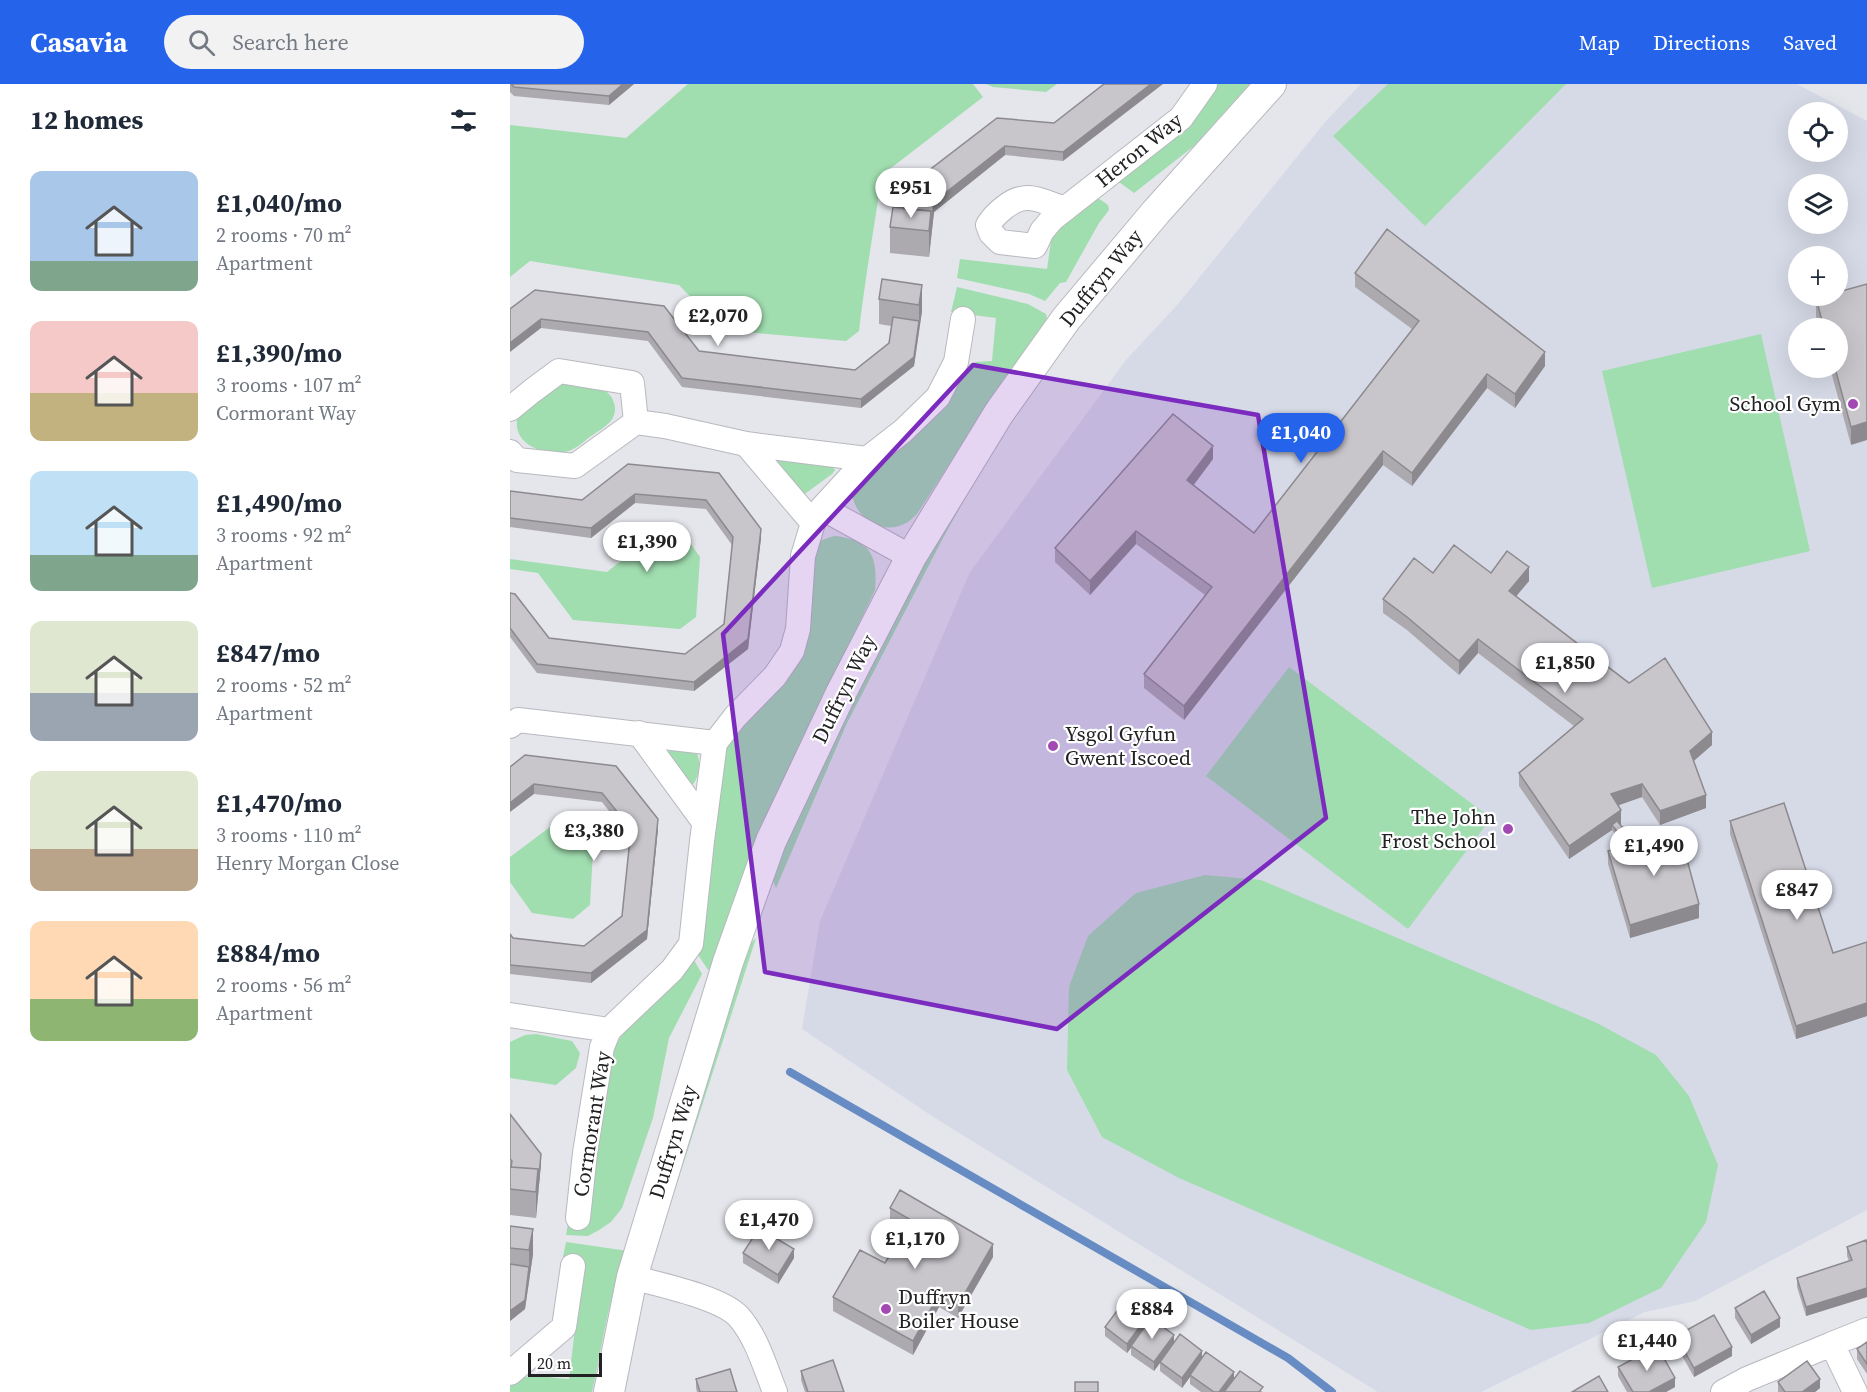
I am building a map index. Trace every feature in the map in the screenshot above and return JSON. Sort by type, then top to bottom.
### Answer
[{"type":"street","name":"Heron Way","points":[[1065,209],[1098,186],[1182,118],[1205,84]]},
{"type":"street","name":"Duffryn Way","points":[[609,1392],[632,1277],[728,962],[771,841],[842,691],[911,556],[999,413],[1066,319],[1156,212],[1271,84]]},
{"type":"street","name":"Cormorant Way","points":[[578,1218],[585,1154],[602,1047],[609,1030],[672,970],[691,944],[715,743],[735,717],[775,676],[792,651],[798,629],[803,556],[818,516],[867,459],[903,431],[938,397],[956,362],[963,319]]},
{"type":"street","points":[[510,409],[559,371],[632,383],[636,423]]},
{"type":"street","points":[[510,452],[518,460],[575,466],[636,423],[665,426],[746,444],[867,459]]},
{"type":"street","points":[[746,444],[818,516],[911,556]]},
{"type":"street","points":[[513,718],[715,743]]},
{"type":"street","points":[[639,733],[704,822]]},
{"type":"street","name":"Cormorant Way","points":[[510,1015],[609,1030]]},
{"type":"street","points":[[510,1373],[564,1327],[573,1266]]},
{"type":"street","points":[[632,1277],[713,1301],[738,1316],[753,1338],[775,1392]]},
{"type":"street","points":[[1723,1392],[1747,1379],[1867,1330]]},
{"type":"street","points":[[1832,1344],[1855,1392]]},
{"type":"highlighted area","points":[[973,365],[1258,415],[1326,818],[1057,1029],[765,972],[723,634]]},
{"type":"shaded area","name":"The John Frost School","points":[[1361,84],[1797,84],[1831,102],[1788,102],[1788,162],[1848,162],[1848,111],[1867,121],[1867,1210],[1695,1301],[1645,1312],[1481,1392],[1378,1392],[935,1118],[802,1029],[820,921],[970,572],[1126,360],[1178,304],[1326,121]]},
{"type":"green space","points":[[688,84],[973,84],[983,97],[882,175],[859,331],[846,341],[723,330],[679,285],[530,261],[510,277],[510,125],[626,138]]},
{"type":"green space","points":[[986,84],[1057,84],[1046,92],[993,87]]},
{"type":"green space","points":[[1214,84],[1250,84],[1194,146],[1134,193],[1119,182],[1167,145],[1187,126]]},
{"type":"green space","points":[[1388,84],[1566,84],[1425,226],[1333,136]]},
{"type":"green space","points":[[1098,198],[1108,205],[1109,210],[1099,223],[1066,282],[1060,283],[1045,301],[1029,294],[957,278],[960,259],[1047,269],[1051,241],[1055,233]]},
{"type":"green space","points":[[957,287],[1028,304],[1046,314],[1047,320],[1003,381],[917,514],[896,527],[876,525],[868,520],[855,505],[852,485],[970,364],[992,361],[996,318],[951,312]]},
{"type":"green space","points":[[1761,334],[1810,551],[1652,588],[1602,371]]},
{"type":"green space","points":[[560,382],[587,384],[601,388],[612,398],[615,413],[608,424],[575,448],[564,452],[546,452],[523,440],[517,424],[518,414]]},
{"type":"green space","points":[[994,446],[942,540],[847,723],[776,888],[773,881],[774,867],[910,574]]},
{"type":"green space","points":[[774,459],[831,464],[835,470],[802,496]]},
{"type":"green space","points":[[652,536],[688,540],[700,557],[696,617],[680,629],[573,620],[538,573],[510,569],[510,559],[607,572]]},
{"type":"green space","points":[[834,536],[856,541],[870,552],[875,568],[875,590],[774,799],[715,963],[708,970],[693,947],[726,749],[736,732],[780,685],[814,547],[822,540]]},
{"type":"green space","points":[[1289,667],[1491,818],[1408,929],[1206,776]]},
{"type":"green space","points":[[675,749],[697,754],[699,769],[693,784],[688,784],[669,755],[669,751]]},
{"type":"green space","points":[[550,827],[584,835],[593,851],[590,905],[573,919],[532,913],[510,882],[510,857]]},
{"type":"green space","points":[[1205,875],[1261,880],[1597,1023],[1656,1055],[1689,1096],[1718,1165],[1706,1222],[1661,1288],[1589,1323],[1531,1330],[1179,1178],[1102,1137],[1067,1070],[1069,987],[1088,936],[1136,893]]},
{"type":"green space","points":[[756,938],[662,1230],[747,947]]},
{"type":"green space","points":[[690,953],[702,974],[669,1038],[653,1118],[622,1208],[611,1222],[588,1236],[566,1235],[568,1224],[588,1224],[607,1065],[613,1050],[632,1020]]},
{"type":"green space","points":[[536,1034],[572,1041],[580,1053],[576,1068],[556,1085],[510,1078],[510,1042],[525,1035]]},
{"type":"green space","points":[[566,1242],[628,1251],[611,1302],[592,1392],[510,1392],[510,1385],[522,1378],[538,1376],[569,1379],[583,1261],[563,1257]]},
{"type":"building","points":[[511,84],[623,84],[609,96],[514,87]]},
{"type":"building","points":[[1104,84],[1151,84],[1063,152],[1005,146],[934,202],[931,228],[931,211],[904,209],[906,188],[997,118],[1054,123]]},
{"type":"building","points":[[893,207],[931,211],[929,231],[890,227]]},
{"type":"building","points":[[1387,229],[1545,352],[1515,394],[1487,374],[1412,473],[1383,451],[1184,706],[1144,674],[1212,587],[1136,531],[1090,581],[1055,548],[1173,414],[1213,446],[1187,480],[1254,533],[1419,321],[1355,273]]},
{"type":"building","points":[[882,279],[922,285],[919,305],[879,299]]},
{"type":"building","name":"School Gym","points":[[1867,284],[1867,422],[1851,427],[1838,378],[1848,378],[1848,318],[1821,318],[1818,306],[1848,306],[1848,289]]},
{"type":"building","points":[[535,290],[664,306],[699,351],[855,370],[889,343],[893,317],[919,321],[914,357],[861,399],[682,378],[648,332],[541,319],[510,343],[510,309]]},
{"type":"building","points":[[628,464],[719,473],[761,529],[748,639],[694,682],[537,664],[510,628],[510,593],[515,594],[549,638],[685,654],[724,624],[733,537],[706,500],[635,494],[591,528],[510,518],[510,491],[582,500]]},
{"type":"building","points":[[1454,545],[1491,573],[1507,551],[1529,567],[1509,591],[1629,683],[1665,658],[1712,732],[1690,751],[1706,795],[1660,811],[1642,784],[1611,794],[1621,810],[1569,846],[1519,773],[1583,719],[1478,639],[1459,661],[1383,599],[1414,558],[1433,573]]},
{"type":"building","points":[[525,755],[616,766],[658,819],[647,930],[591,973],[510,965],[510,934],[513,938],[584,946],[622,916],[631,829],[602,793],[534,784],[510,803],[510,767]]},
{"type":"building","points":[[1784,803],[1833,953],[1867,942],[1867,1003],[1796,1026],[1730,821]]},
{"type":"building","points":[[1617,821],[1636,843],[1628,845],[1612,825]]},
{"type":"building","points":[[1679,830],[1699,904],[1630,925],[1608,851]]},
{"type":"building","points":[[510,1114],[541,1154],[538,1186],[538,1169],[511,1167]]},
{"type":"building","points":[[510,1167],[538,1169],[536,1192],[510,1189]]},
{"type":"building","points":[[900,1190],[993,1244],[958,1305],[939,1294],[913,1341],[833,1297],[860,1250],[885,1263],[911,1220],[890,1208]]},
{"type":"building","points":[[510,1226],[533,1229],[529,1250],[510,1248]]},
{"type":"building","points":[[759,1228],[794,1249],[778,1275],[743,1253]]},
{"type":"building","points":[[1866,1240],[1867,1288],[1806,1307],[1797,1278],[1852,1260],[1847,1247]]},
{"type":"building","points":[[510,1264],[529,1267],[525,1300],[510,1311]]},
{"type":"building","points":[[1764,1291],[1780,1318],[1751,1335],[1735,1308]]},
{"type":"building","points":[[1125,1300],[1147,1317],[1127,1344],[1105,1327]]},
{"type":"building","points":[[1714,1315],[1732,1347],[1694,1368],[1676,1336]]},
{"type":"building","points":[[1151,1318],[1174,1335],[1154,1362],[1131,1346]]},
{"type":"building","points":[[1180,1334],[1202,1351],[1182,1378],[1160,1362]]},
{"type":"building","points":[[1867,1342],[1867,1364],[1857,1349]]},
{"type":"building","points":[[1657,1346],[1675,1378],[1649,1392],[1633,1392],[1618,1367]]},
{"type":"building","points":[[1206,1352],[1234,1372],[1219,1392],[1214,1392],[1190,1375]]},
{"type":"building","points":[[833,1360],[844,1392],[808,1392],[801,1371]]},
{"type":"building","points":[[1807,1361],[1820,1379],[1802,1392],[1785,1392],[1778,1382]]},
{"type":"building","points":[[730,1369],[737,1392],[700,1392],[696,1379]]},
{"type":"building","points":[[1240,1371],[1263,1387],[1259,1392],[1224,1392]]},
{"type":"building","points":[[1599,1376],[1608,1392],[1572,1392]]},
{"type":"building","points":[[1075,1382],[1098,1382],[1098,1392],[1075,1392]]},
{"type":"waterway","points":[[790,1072],[1288,1358],[1332,1392]]},
{"type":"place","name":"School Gym","points":[[1853,404]]},
{"type":"place","name":"Ysgol Gyfun Gwent Iscoed","points":[[1053,746]]},
{"type":"place","name":"The John Frost School","points":[[1508,829]]},
{"type":"place","name":"Duffryn Boiler House","points":[[886,1309]]}]
